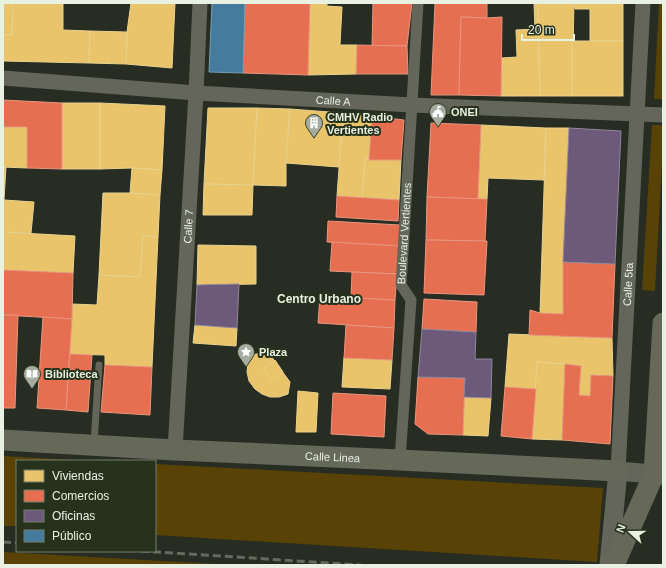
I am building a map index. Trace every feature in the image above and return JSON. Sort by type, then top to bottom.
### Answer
[{"type":"main road","points":[[614,565],[659,474],[663,323]]},
{"type":"main road","name":"Calle Linea","points":[[3,440],[94,446],[618,471]]},
{"type":"street","name":"Calle 7","points":[[175,450],[200,3]]},
{"type":"street","name":"Boulevard Vertientes","points":[[400,460],[411,300],[400,285],[418,3]]},
{"type":"street","name":"Calle 5ta","points":[[609,565],[618,471],[643,3]]},
{"type":"street","name":"Calle A","points":[[3,78],[196,92],[412,105],[663,115]]},
{"type":"street","name":"Calle Linea","points":[[618,471],[659,474]]},
{"type":"lane","points":[[94,446],[99,365]]},
{"type":"shaded area","points":[[659,3],[663,3],[663,99],[654,99]]},
{"type":"shaded area","points":[[652,125],[663,125],[655,291],[642,290]]},
{"type":"shaded area","points":[[3,456],[74,460],[16,460],[16,526],[3,526]]},
{"type":"shaded area","points":[[156,464],[603,488],[597,562],[156,535]]},
{"type":"shaded area","points":[[3,552],[234,565],[3,565]]},
{"type":"building: Viviendas","points":[[3,3],[13,3],[12,35],[3,35]]},
{"type":"building: Viviendas","points":[[13,3],[63,3],[63,30],[90,31],[89,63],[3,61],[3,35],[12,35]]},
{"type":"building: Viviendas","points":[[131,3],[175,3],[172,68],[126,64],[127,32]]},
{"type":"building: Viviendas","points":[[310,3],[327,3],[327,6],[342,7],[340,45],[357,45],[356,74],[308,75]]},
{"type":"building: Viviendas","points":[[534,3],[538,3],[540,96],[501,96],[502,58],[517,57],[516,30],[535,29]]},
{"type":"building: Viviendas","points":[[538,3],[574,3],[572,96],[540,96]]},
{"type":"building: Viviendas","points":[[574,3],[623,3],[623,41],[590,41],[590,9],[575,9]]},
{"type":"building: Viviendas","points":[[90,31],[127,32],[126,64],[89,63]]},
{"type":"building: Viviendas","points":[[572,41],[623,41],[623,96],[572,96]]},
{"type":"building: Viviendas","points":[[62,103],[100,103],[100,169],[62,169]]},
{"type":"building: Viviendas","points":[[100,103],[165,106],[162,170],[132,168],[100,169]]},
{"type":"building: Viviendas","points":[[208,108],[257,108],[253,185],[204,184]]},
{"type":"building: Viviendas","points":[[257,108],[290,109],[286,186],[253,185]]},
{"type":"building: Viviendas","name":"CMHV Radio Vertientes","points":[[290,109],[343,113],[339,167],[286,163]]},
{"type":"building: Viviendas","points":[[343,113],[372,116],[369,160],[365,159],[362,198],[337,196]]},
{"type":"building: Viviendas","points":[[481,125],[546,128],[544,180],[488,178],[487,199],[478,199]]},
{"type":"building: Viviendas","points":[[3,127],[27,127],[27,168],[3,167]]},
{"type":"building: Viviendas","points":[[546,128],[569,128],[563,314],[540,313]]},
{"type":"building: Viviendas","points":[[365,159],[401,160],[399,200],[362,198]]},
{"type":"building: Viviendas","points":[[3,167],[6,167],[4,200],[34,202],[31,233],[3,232]]},
{"type":"building: Viviendas","points":[[132,168],[162,170],[160,195],[130,193]]},
{"type":"building: Viviendas","points":[[204,184],[253,185],[252,215],[203,215]]},
{"type":"building: Viviendas","points":[[103,193],[160,195],[158,237],[143,236],[140,277],[99,275]]},
{"type":"building: Viviendas","points":[[3,232],[75,236],[73,273],[3,270]]},
{"type":"building: Viviendas","points":[[143,236],[158,237],[152,367],[105,365],[105,355],[70,354],[72,304],[97,305],[99,275],[140,277]]},
{"type":"building: Viviendas","points":[[198,245],[256,246],[256,284],[197,285]]},
{"type":"building: Viviendas","points":[[195,325],[237,328],[236,346],[193,343]]},
{"type":"building: Viviendas","points":[[509,334],[612,338],[613,376],[591,375],[590,396],[579,395],[581,366],[537,362],[536,389],[505,387]]},
{"type":"building: Viviendas","points":[[268,352],[290,382],[288,394],[279,397],[270,397],[255,389],[249,381],[247,372],[251,355]]},
{"type":"building: Viviendas","points":[[344,357],[392,360],[390,389],[342,387]]},
{"type":"building: Viviendas","points":[[275,360],[283,372],[272,380],[263,369]]},
{"type":"building: Viviendas","points":[[537,362],[565,364],[562,440],[532,439]]},
{"type":"building: Viviendas","points":[[298,391],[318,393],[316,432],[296,432]]},
{"type":"building: Viviendas","points":[[464,397],[491,398],[488,436],[463,435]]},
{"type":"building: Comercios","points":[[245,3],[310,3],[308,75],[243,73]]},
{"type":"building: Comercios","points":[[373,3],[412,3],[407,46],[372,46]]},
{"type":"building: Comercios","points":[[435,3],[487,3],[487,18],[461,17],[459,95],[431,95]]},
{"type":"building: Comercios","points":[[461,17],[502,17],[501,96],[459,95]]},
{"type":"building: Comercios","points":[[357,45],[407,46],[408,74],[356,74]]},
{"type":"building: Comercios","points":[[3,100],[62,103],[62,169],[27,168],[27,127],[3,127]]},
{"type":"building: Comercios","points":[[372,116],[404,120],[401,160],[369,160]]},
{"type":"building: Comercios","points":[[431,123],[481,125],[478,199],[427,197]]},
{"type":"building: Comercios","points":[[337,196],[399,200],[398,221],[336,217]]},
{"type":"building: Comercios","points":[[427,197],[487,199],[485,241],[426,240]]},
{"type":"building: Comercios","points":[[328,221],[400,225],[399,246],[327,242]]},
{"type":"building: Comercios","points":[[426,240],[487,241],[484,295],[424,293]]},
{"type":"building: Comercios","points":[[332,242],[399,246],[397,274],[330,271]]},
{"type":"building: Comercios","points":[[563,262],[615,264],[612,338],[529,335],[530,310],[540,313],[563,314]]},
{"type":"building: Comercios","points":[[3,270],[73,273],[72,319],[3,315]]},
{"type":"building: Comercios","points":[[352,272],[397,274],[395,300],[351,298]]},
{"type":"building: Comercios","points":[[320,296],[395,300],[394,328],[318,323]]},
{"type":"building: Comercios","points":[[424,299],[477,302],[476,332],[422,329]]},
{"type":"building: Comercios","points":[[3,315],[18,315],[15,408],[3,408]]},
{"type":"building: Comercios","points":[[43,317],[72,319],[66,410],[37,408]]},
{"type":"building: Comercios","points":[[346,325],[394,328],[392,360],[344,358]]},
{"type":"building: Comercios","points":[[70,354],[92,355],[88,412],[66,410]]},
{"type":"building: Comercios","points":[[565,364],[581,366],[579,395],[590,396],[591,375],[613,376],[610,444],[562,440]]},
{"type":"building: Comercios","points":[[105,365],[152,367],[150,415],[101,412]]},
{"type":"building: Comercios","points":[[418,377],[465,378],[463,435],[428,434],[415,424]]},
{"type":"building: Comercios","points":[[505,387],[536,389],[532,439],[501,436]]},
{"type":"building: Comercios","points":[[333,393],[386,396],[384,437],[331,434]]},
{"type":"building: Oficinas","points":[[569,128],[621,131],[615,264],[563,262]]},
{"type":"building: Oficinas","points":[[239,284],[237,328],[195,325],[197,285]]},
{"type":"building: Oficinas","points":[[422,329],[476,332],[475,359],[492,359],[491,398],[464,397],[465,378],[418,377]]},
{"type":"building: Público","points":[[212,3],[245,3],[243,73],[209,72]]},
{"type":"railway","points":[[3,542],[16,543]]},
{"type":"railway","points":[[156,552],[361,565]]},
{"type":"place","name":"ONEI","points":[[438,127]]},
{"type":"place","name":"CMHV Radio Vertientes","points":[[314,138]]},
{"type":"place","name":"Plaza","points":[[246,367]]},
{"type":"place","name":"Biblioteca","points":[[32,389]]},
{"type":"district","name":"Centro Urbano","points":[[319,299]]}]
